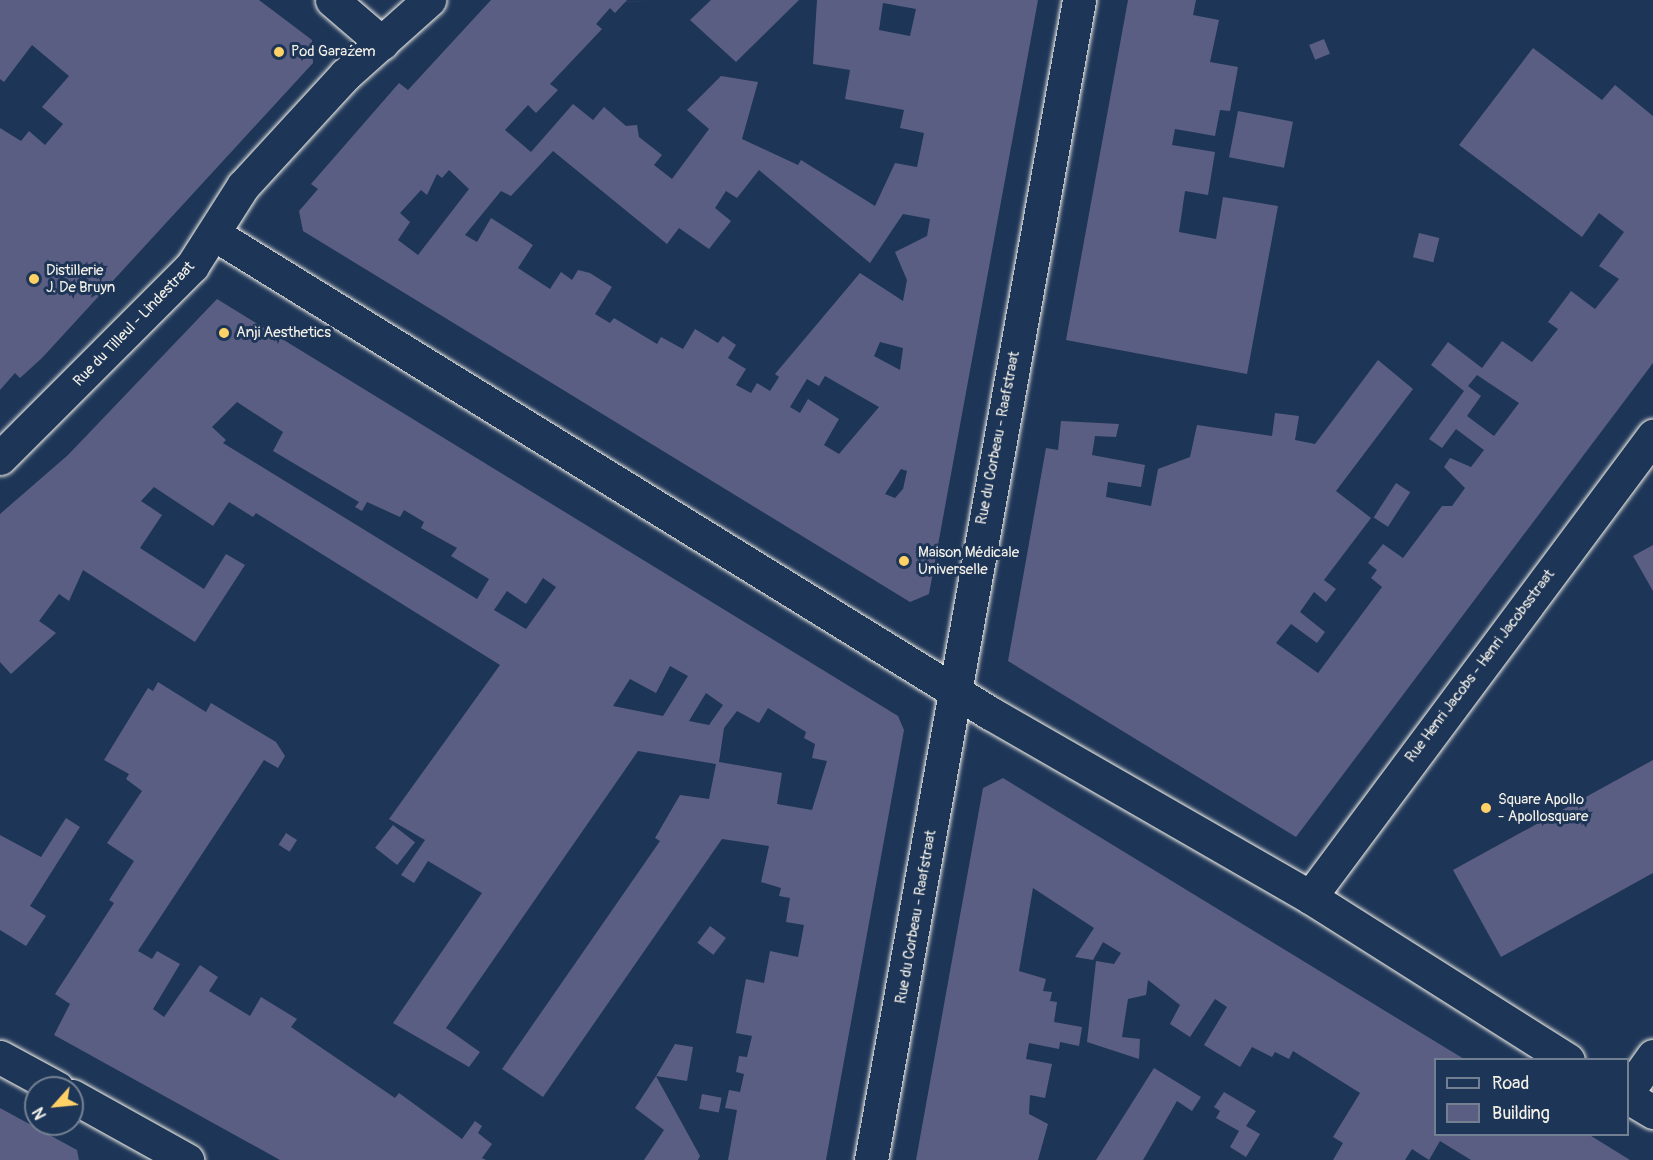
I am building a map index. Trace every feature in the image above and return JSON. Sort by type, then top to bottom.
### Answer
[{"type":"street","points":[[332,0],[382,44]]},
{"type":"street","name":"Rue du Tilleul - Lindestraat","points":[[0,458],[192,266],[243,186],[345,75],[429,0]]},
{"type":"street","name":"Rue du Corbeau - Raafstraat","points":[[871,1160],[958,691],[960,641],[1079,0]]},
{"type":"street","points":[[214,234],[958,691],[1310,897],[1566,1058]]},
{"type":"street","name":"Rue Henri Jacobs - Henri Jacobsstraat","points":[[1310,897],[1653,436]]},
{"type":"street","points":[[0,1056],[36,1076]]},
{"type":"street","points":[[1629,1090],[1653,1056]]},
{"type":"street","points":[[1629,1098],[1653,1112]]},
{"type":"street","points":[[84,1105],[148,1151],[188,1160]]},
{"type":"building","points":[[0,0],[259,0],[312,40],[313,63],[42,358],[20,378],[15,373],[0,390],[0,128],[21,141],[29,131],[45,145],[63,124],[42,107],[69,76],[32,45],[4,82],[0,79]]},
{"type":"building","points":[[491,0],[627,0],[615,13],[610,8],[596,24],[602,29],[550,84],[558,90],[536,113],[528,105],[505,130],[531,152],[573,104],[593,120],[604,107],[626,126],[637,125],[639,137],[662,155],[654,165],[672,179],[709,129],[687,110],[721,76],[758,82],[742,139],[798,165],[801,160],[875,206],[895,163],[917,167],[924,133],[900,128],[904,110],[845,99],[850,70],[813,64],[817,0],[1038,0],[929,594],[910,602],[303,231],[299,211],[318,189],[311,184],[399,83],[408,90]],"holes":[[[883,3],[916,9],[910,36],[879,30]],[[553,151],[667,244],[679,228],[709,249],[731,221],[715,208],[726,191],[737,198],[759,170],[870,263],[903,214],[930,219],[927,236],[895,252],[907,280],[903,301],[860,273],[775,374],[779,377],[770,391],[757,383],[751,393],[736,385],[746,369],[728,358],[736,345],[723,336],[718,343],[695,329],[683,349],[661,337],[657,344],[614,318],[610,323],[595,314],[612,287],[590,273],[578,270],[572,280],[561,272],[550,289],[518,268],[533,245],[491,218],[477,242],[465,235],[501,191],[511,196]],[[449,170],[469,189],[418,255],[398,240],[410,222],[400,213],[421,190],[427,195],[437,174],[442,178]],[[880,342],[903,348],[900,370],[874,356]],[[825,376],[879,407],[839,454],[824,445],[839,419],[808,399],[800,413],[790,407],[807,379],[819,386]],[[901,469],[907,471],[903,489],[895,498],[885,494]]]},
{"type":"building","points":[[711,0],[799,0],[736,62],[690,20]]},
{"type":"building","points":[[1128,0],[1196,0],[1193,15],[1219,20],[1210,62],[1238,67],[1230,111],[1220,110],[1215,136],[1175,129],[1172,145],[1215,152],[1208,195],[1185,191],[1179,232],[1216,239],[1223,197],[1278,206],[1247,374],[1066,340]]},
{"type":"building","points":[[1324,39],[1330,54],[1315,60],[1309,45]]},
{"type":"building","points":[[1533,48],[1602,100],[1615,85],[1653,116],[1653,363],[1296,837],[1008,661],[1046,448],[1058,450],[1061,421],[1119,424],[1116,437],[1095,436],[1092,455],[1145,465],[1141,487],[1108,482],[1106,497],[1151,506],[1158,469],[1190,457],[1197,425],[1272,436],[1275,413],[1299,416],[1295,440],[1315,444],[1378,360],[1413,389],[1336,491],[1371,518],[1324,580],[1336,589],[1326,602],[1314,592],[1300,612],[1325,632],[1317,643],[1291,624],[1276,643],[1318,673],[1382,587],[1371,578],[1377,570],[1368,563],[1383,544],[1403,558],[1442,506],[1452,506],[1465,488],[1444,467],[1450,458],[1471,467],[1484,450],[1456,429],[1442,448],[1429,439],[1464,391],[1431,365],[1448,342],[1482,368],[1502,341],[1532,362],[1558,329],[1548,322],[1571,291],[1595,309],[1619,279],[1599,266],[1624,232],[1599,213],[1582,237],[1459,145]],"holes":[[[1477,375],[1519,403],[1494,436],[1467,416],[1481,396],[1468,386]]]},
{"type":"building","points":[[1238,111],[1293,122],[1284,168],[1229,157]]},
{"type":"building","points":[[1419,233],[1439,238],[1433,262],[1413,257]]},
{"type":"building","points":[[217,299],[898,716],[904,730],[826,1160],[728,1160],[737,1110],[725,1108],[729,1090],[740,1092],[744,1074],[736,1072],[739,1056],[747,1057],[752,1036],[736,1033],[746,979],[764,983],[770,951],[798,957],[804,925],[786,922],[790,898],[779,896],[781,888],[761,882],[769,846],[722,839],[543,1097],[502,1069],[660,841],[655,838],[680,795],[709,799],[716,764],[638,751],[446,1028],[480,1052],[469,1067],[393,1023],[482,893],[428,861],[414,883],[401,875],[425,840],[389,819],[500,665],[256,513],[253,517],[229,502],[213,526],[154,487],[141,501],[162,515],[140,548],[204,589],[226,554],[245,565],[195,642],[83,570],[69,601],[59,594],[39,621],[56,633],[11,674],[0,662],[0,514],[68,455]],"holes":[[[237,402],[283,432],[273,451],[359,502],[355,507],[362,511],[367,502],[400,517],[404,510],[424,522],[421,528],[457,548],[451,556],[489,579],[477,599],[223,443],[226,440],[212,427]],[[543,578],[556,587],[526,629],[494,610],[507,591],[526,604]],[[670,666],[688,676],[663,716],[613,706],[630,679],[656,693]],[[706,693],[723,705],[709,725],[689,721]],[[768,708],[806,732],[804,738],[815,744],[812,758],[827,761],[812,810],[777,804],[782,773],[719,762],[724,728],[737,711],[759,723]]]},
{"type":"building","points":[[1396,483],[1410,492],[1388,527],[1374,517]]},
{"type":"building","points":[[1653,545],[1653,591],[1633,556]]},
{"type":"building","points":[[158,682],[206,712],[211,703],[276,742],[285,756],[278,768],[264,760],[138,951],[152,959],[157,951],[180,964],[153,1009],[164,1017],[200,965],[218,977],[209,991],[250,1016],[261,997],[297,1019],[291,1027],[395,1098],[399,1093],[462,1139],[475,1121],[482,1126],[478,1133],[492,1144],[482,1158],[486,1160],[280,1160],[54,1035],[70,1004],[55,994],[114,903],[109,900],[134,861],[107,843],[142,791],[126,779],[129,774],[104,760],[148,688],[153,691]]},
{"type":"building","points":[[1653,760],[1653,873],[1501,957],[1453,870]]},
{"type":"building","points":[[1003,778],[1462,1058],[1434,1058],[1434,1136],[1591,1136],[1630,1160],[1471,1160],[1440,1141],[1429,1160],[1412,1149],[1405,1160],[1333,1160],[1343,1143],[1333,1137],[1360,1093],[1293,1051],[1289,1059],[1275,1052],[1272,1057],[1252,1047],[1240,1067],[1204,1045],[1227,1007],[1215,999],[1190,1037],[1170,1024],[1180,1005],[1148,980],[1146,995],[1128,999],[1122,1037],[1140,1039],[1139,1059],[1087,1042],[1096,961],[1114,964],[1121,953],[1103,942],[1093,960],[1075,957],[1094,928],[1033,888],[1019,971],[1046,979],[1043,991],[1052,992],[1050,1001],[1057,1002],[1054,1022],[1082,1027],[1079,1046],[1060,1042],[1059,1049],[1029,1043],[1026,1059],[1052,1064],[1045,1098],[1030,1095],[1029,1114],[1048,1124],[1038,1160],[916,1160],[983,788]]},
{"type":"building","points":[[66,818],[80,827],[30,906],[46,916],[26,946],[0,930],[0,835],[41,857]]},
{"type":"building","points":[[393,825],[415,842],[397,865],[375,848]]},
{"type":"building","points":[[286,833],[297,840],[290,852],[279,845]]},
{"type":"building","points":[[710,926],[726,938],[713,955],[697,943]]},
{"type":"building","points":[[675,1044],[693,1047],[687,1081],[656,1076]]},
{"type":"building","points":[[1154,1068],[1201,1097],[1192,1111],[1177,1101],[1143,1160],[1096,1160]]},
{"type":"building","points":[[656,1076],[700,1156],[698,1160],[644,1160],[664,1130],[635,1108]]},
{"type":"building","points":[[1224,1092],[1256,1111],[1246,1126],[1260,1134],[1246,1157],[1230,1147],[1239,1131],[1216,1118],[1220,1111],[1214,1107]]},
{"type":"building","points":[[702,1094],[722,1098],[719,1113],[699,1109]]},
{"type":"building","points":[[0,1108],[24,1121],[24,1136],[51,1136],[77,1150],[79,1160],[0,1160]]},
{"type":"place","name":"Pod Garaźem","points":[[279,52]]},
{"type":"place","name":"Distillerie J. De Bruyn","points":[[34,279]]},
{"type":"place","name":"Anji Aesthetics","points":[[224,333]]},
{"type":"place","name":"Maison Médicale Universelle","points":[[904,561]]},
{"type":"place","name":"Square Apollo - Apollosquare","points":[[1486,808]]}]
